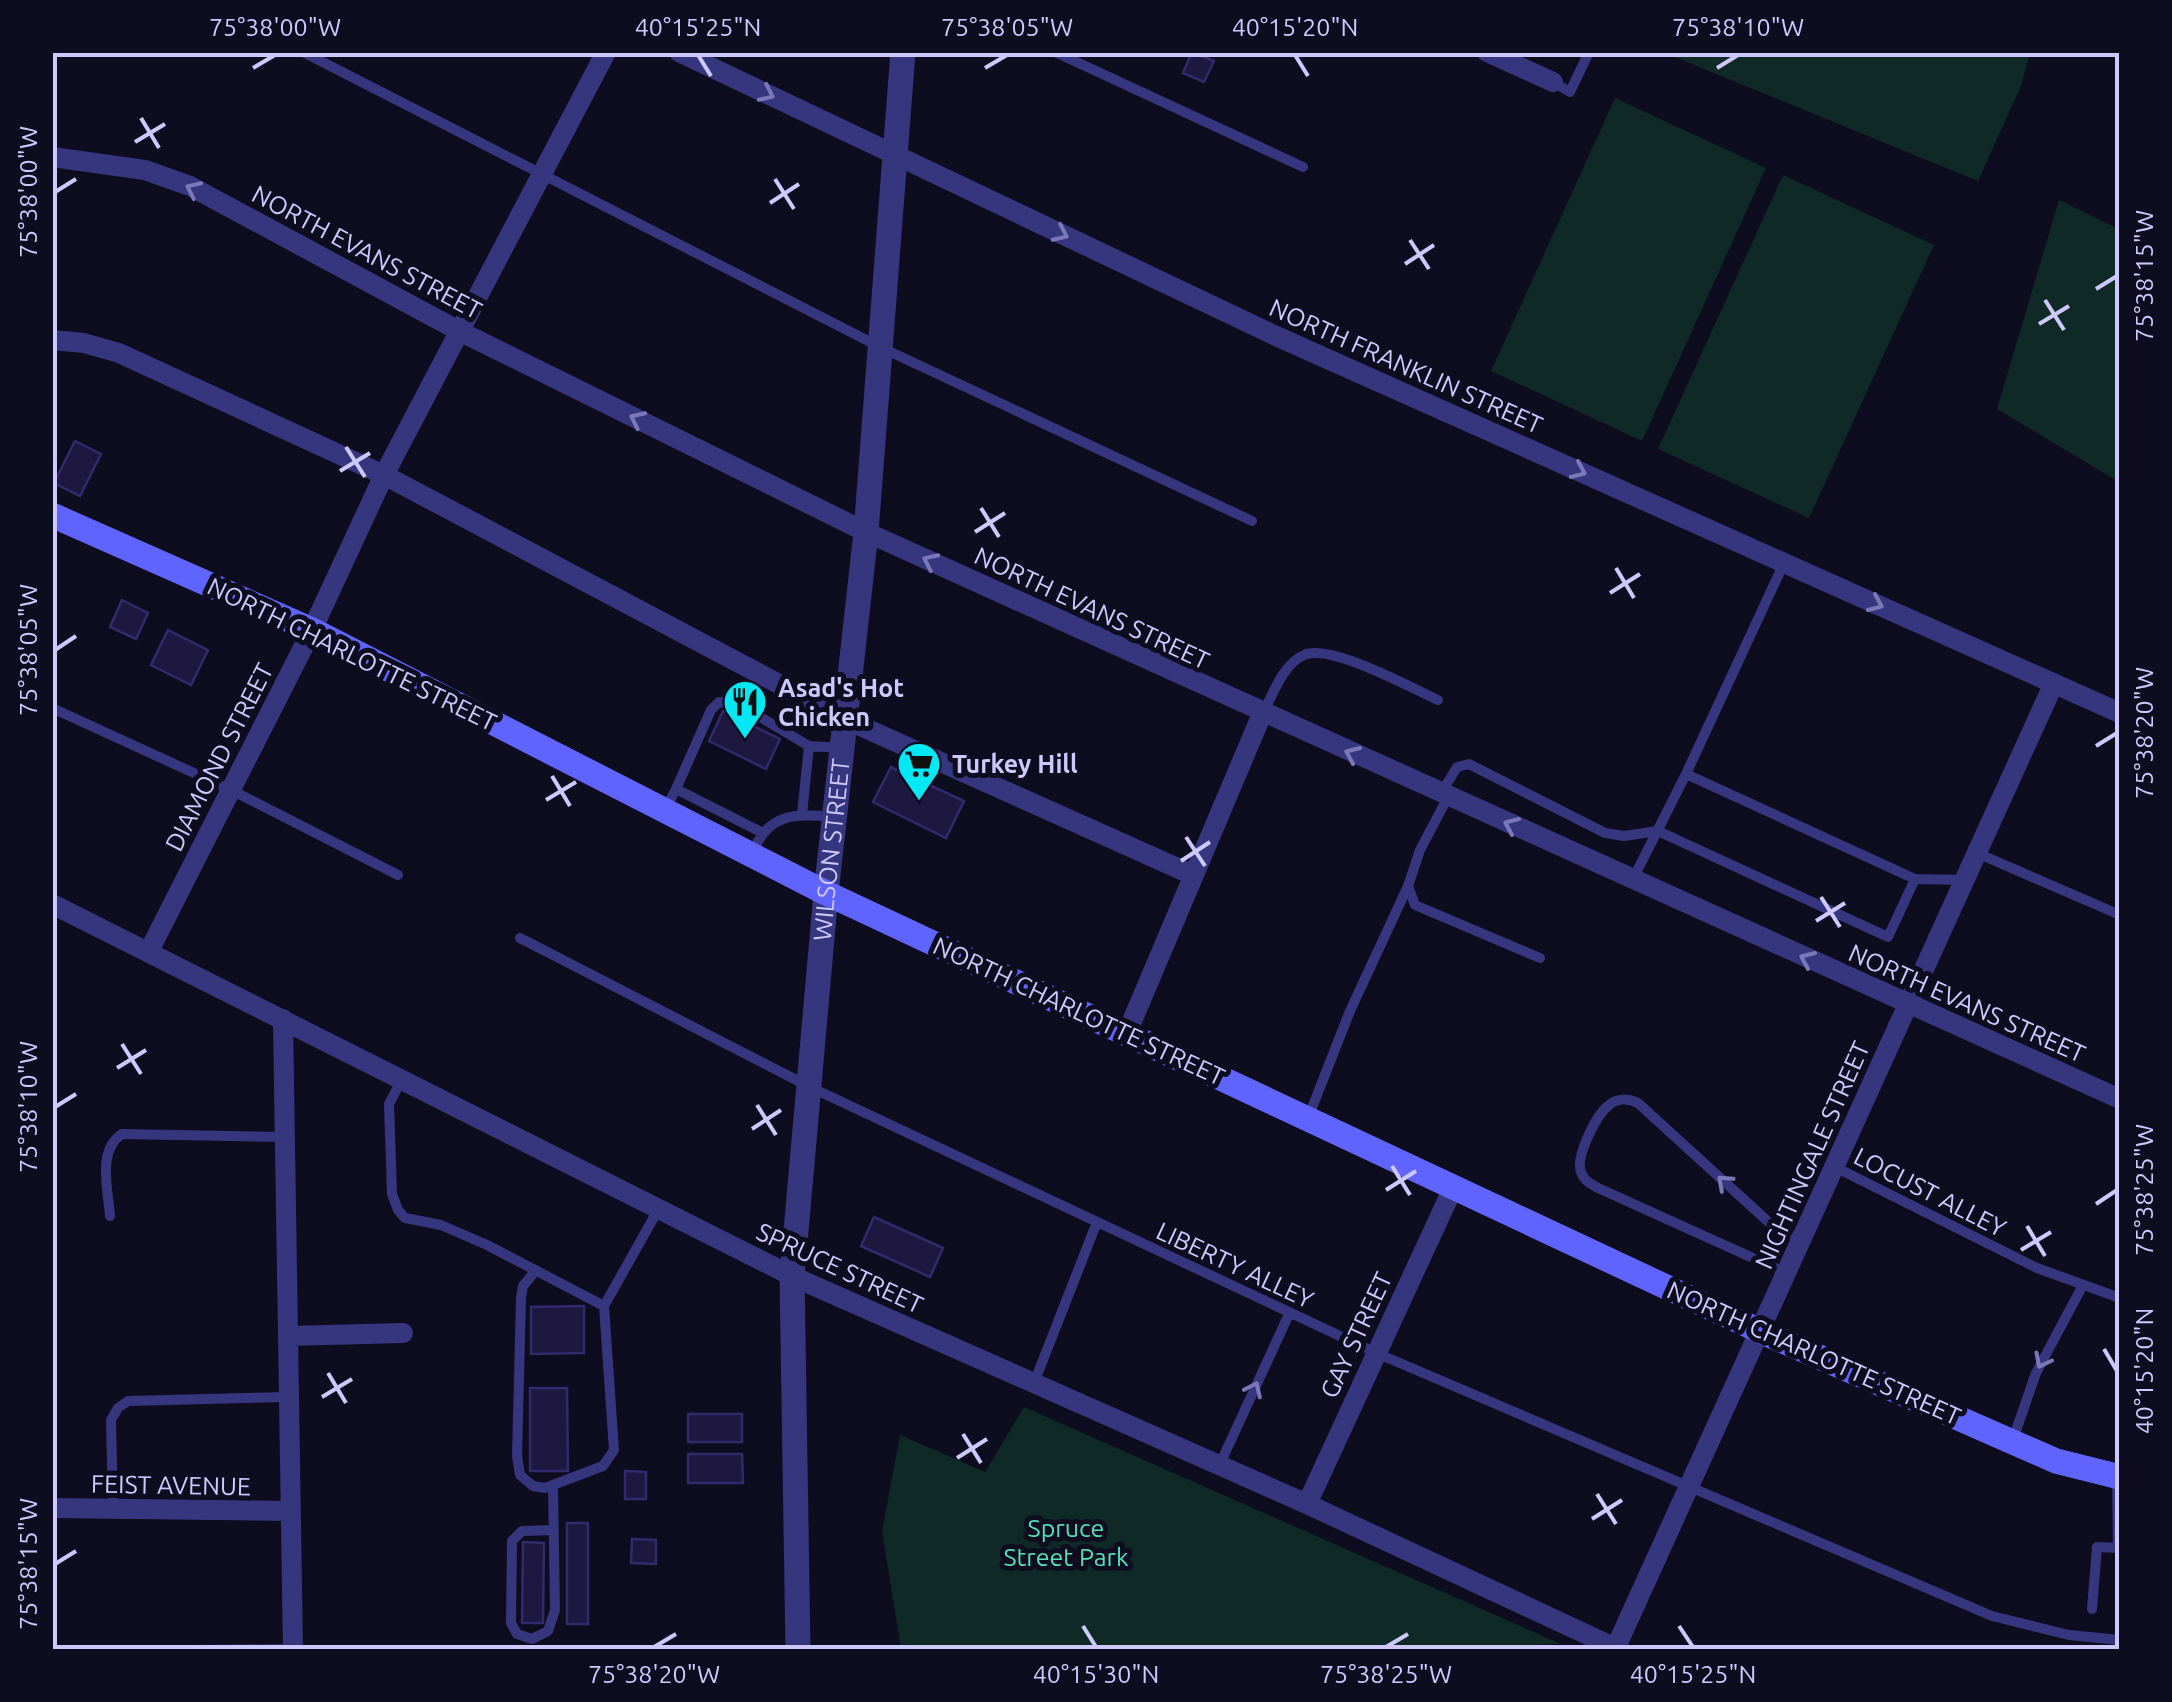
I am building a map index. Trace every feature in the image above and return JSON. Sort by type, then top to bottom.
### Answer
[{"type":"main road","name":"NORTH CHARLOTTE STREET","points":[[52,515],[312,630],[671,799],[757,843],[826,892],[1760,1331],[2056,1461],[2118,1476]]},
{"type":"street","name":"DIAMOND STREET","points":[[148,951],[312,630],[384,475],[606,52]]},
{"type":"street","name":"NORTH FRANKLIN STREET","points":[[679,52],[1276,336],[2120,713]]},
{"type":"street","name":"WILSON STREET","points":[[798,1650],[792,1276],[826,892],[866,532],[902,52]]},
{"type":"street","points":[[1487,52],[1553,82]]},
{"type":"street","name":"NORTH EVANS STREET","points":[[52,158],[145,170],[190,186],[461,332],[866,532],[2120,1099]]},
{"type":"street","points":[[52,340],[84,342],[119,353],[384,475],[848,720],[1193,876]]},
{"type":"street","name":"NIGHTINGALE STREET","points":[[1618,1648],[2054,684]]},
{"type":"street","points":[[1127,1033],[1262,714]]},
{"type":"street","name":"SPRUCE STREET","points":[[52,904],[792,1276],[1307,1504],[1618,1648]]},
{"type":"street","points":[[283,1019],[293,1649]]},
{"type":"street","name":"GAY STREET","points":[[1307,1504],[1453,1188]]},
{"type":"street","points":[[289,1336],[403,1333]]},
{"type":"street","name":"FEIST AVENUE","points":[[52,1508],[290,1511]]},
{"type":"lane","points":[[303,52],[880,347],[1252,520]]},
{"type":"lane","points":[[1056,52],[1303,167]]},
{"type":"lane","points":[[1553,82],[1570,92],[1589,52]]},
{"type":"lane","points":[[1633,880],[1784,563]]},
{"type":"lane","points":[[1262,714],[1288,668],[1305,654],[1330,653],[1438,700]]},
{"type":"lane","points":[[671,799],[711,710],[720,702],[740,704],[809,746],[844,748]]},
{"type":"lane","points":[[52,708],[231,790],[398,875]]},
{"type":"lane","points":[[802,814],[809,746]]},
{"type":"lane","points":[[1308,1119],[1350,1011],[1458,767],[1469,764],[1605,833],[1624,836],[1658,831],[1888,937],[1915,879]]},
{"type":"lane","points":[[1686,774],[1915,879],[1965,880]]},
{"type":"lane","points":[[757,843],[777,822],[802,814],[836,816]]},
{"type":"lane","points":[[1977,853],[2120,916]]},
{"type":"lane","points":[[1408,886],[1415,904],[1540,958]]},
{"type":"lane","name":"LIBERTY ALLEY","points":[[520,938],[810,1087],[1374,1352],[1992,1616],[2069,1636],[2120,1640]]},
{"type":"lane","points":[[402,1079],[388,1104],[392,1194],[405,1218],[442,1225],[604,1306]]},
{"type":"lane","points":[[1786,1273],[1586,1181],[1579,1169],[1579,1157],[1610,1102],[1629,1099],[1774,1227],[1801,1240]]},
{"type":"lane","points":[[110,1216],[106,1154],[113,1140],[122,1134],[285,1137]]},
{"type":"lane","name":"LOCUST ALLEY","points":[[1834,1167],[2037,1268],[2120,1298]]},
{"type":"lane","points":[[536,1270],[523,1286],[521,1298],[517,1456],[520,1475],[532,1486],[553,1486],[603,1466],[614,1450],[604,1306],[659,1209]]},
{"type":"lane","points":[[1034,1383],[1097,1222]]},
{"type":"lane","points":[[2012,1442],[2036,1373],[2083,1285]]},
{"type":"lane","points":[[1219,1465],[1290,1312]]},
{"type":"lane","points":[[113,1509],[111,1420],[128,1401],[289,1397]]},
{"type":"lane","points":[[2092,1609],[2098,1548],[2119,1548],[2118,1476]]},
{"type":"lane","points":[[553,1486],[554,1530],[555,1610],[548,1631],[532,1639],[518,1634],[511,1624],[512,1541],[522,1530],[554,1530]]},
{"type":"lane","points":[[193,1650],[293,1649]]},
{"type":"green space","points":[[1665,53],[2030,53],[2021,86],[1978,181]]},
{"type":"green space","points":[[1615,98],[1766,168],[1642,441],[1491,371]]},
{"type":"green space","points":[[1783,175],[1934,245],[1809,518],[1658,449]]},
{"type":"green space","points":[[2059,200],[2119,229],[2119,482],[1997,409]]},
{"type":"green space","name":"Spruce Street Park","points":[[1024,1407],[1561,1644],[1377,1650],[901,1649],[882,1531],[900,1435],[985,1472]]},
{"type":"building","points":[[1192,52],[1214,61],[1204,82],[1183,73]]},
{"type":"building","points":[[75,441],[101,454],[80,496],[54,483]]},
{"type":"building","points":[[122,600],[148,613],[136,639],[110,627]]},
{"type":"building","points":[[168,630],[208,650],[191,685],[151,665]]},
{"type":"building","name":"Asad's Hot Chicken","points":[[723,711],[780,739],[766,769],[709,741]]},
{"type":"building","name":"Turkey Hill","points":[[891,767],[964,801],[946,838],[873,802]]},
{"type":"building","points":[[874,1217],[943,1248],[930,1277],[861,1246]]},
{"type":"building","points":[[584,1306],[584,1353],[531,1354],[531,1307]]},
{"type":"building","points":[[530,1388],[567,1388],[568,1471],[530,1471]]},
{"type":"building","points":[[688,1414],[742,1414],[742,1442],[688,1442]]},
{"type":"building","points":[[688,1454],[742,1454],[743,1483],[688,1483]]},
{"type":"building","points":[[625,1471],[646,1472],[646,1499],[625,1499]]},
{"type":"building","points":[[567,1523],[588,1523],[588,1624],[567,1624]]},
{"type":"building","points":[[632,1539],[656,1540],[656,1564],[631,1563]]},
{"type":"building","points":[[523,1542],[544,1543],[543,1623],[522,1623]]},
{"type":"place","name":"Asad's Hot Chicken","points":[[745,740]]},
{"type":"place","name":"Turkey Hill","points":[[919,802]]}]
